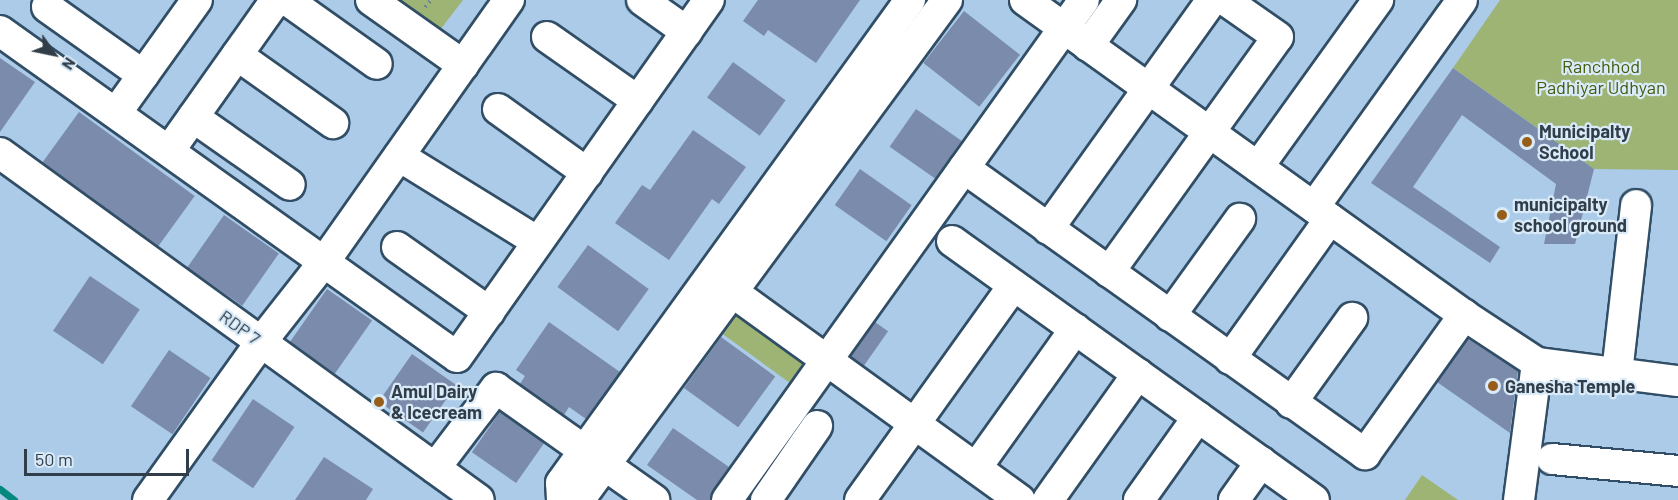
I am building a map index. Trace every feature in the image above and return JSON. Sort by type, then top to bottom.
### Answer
[{"type":"street","points":[[169,151],[276,0]]},
{"type":"street","points":[[287,0],[377,64]]},
{"type":"street","points":[[371,0],[463,65]]},
{"type":"street","points":[[148,500],[261,342],[324,262],[509,0]]},
{"type":"street","points":[[642,0],[687,32]]},
{"type":"street","points":[[0,31],[457,357],[709,0]]},
{"type":"street","points":[[579,500],[596,458],[721,284],[910,0]]},
{"type":"street","points":[[721,284],[947,0]]},
{"type":"street","points":[[1025,0],[1464,315],[1537,363],[1678,381]]},
{"type":"street","points":[[726,500],[1084,0]]},
{"type":"street","points":[[1088,46],[1121,0]]},
{"type":"street","points":[[1048,229],[1212,0]]},
{"type":"street","points":[[1109,272],[1278,37],[1225,0]]},
{"type":"street","points":[[1258,167],[1378,0]]},
{"type":"street","points":[[1230,359],[1322,213],[1462,0]]},
{"type":"street","points":[[116,113],[143,75],[185,4]]},
{"type":"street","points":[[47,7],[143,75]]},
{"type":"street","points":[[547,37],[638,101]]},
{"type":"street","points":[[237,55],[333,123]]},
{"type":"street","points":[[498,110],[587,173]]},
{"type":"street","points":[[193,117],[290,185]]},
{"type":"street","name":"RDP 7","points":[[0,153],[479,500]]},
{"type":"street","points":[[399,156],[538,242]]},
{"type":"street","points":[[964,168],[1365,454],[1464,315]]},
{"type":"street","points":[[1617,373],[1636,205]]},
{"type":"street","points":[[1170,316],[1240,219]]},
{"type":"street","points":[[952,241],[1314,500]]},
{"type":"street","points":[[397,247],[489,312]]},
{"type":"street","points":[[721,284],[1020,500]]},
{"type":"street","points":[[860,500],[1014,285]]},
{"type":"street","points":[[1291,403],[1352,318]]},
{"type":"street","points":[[976,468],[1075,329]]},
{"type":"street","points":[[1519,500],[1537,363]]},
{"type":"street","points":[[1048,500],[1138,374]]},
{"type":"street","points":[[435,468],[496,387],[654,500]]},
{"type":"street","points":[[1139,500],[1198,417]]},
{"type":"street","points":[[766,500],[817,426]]},
{"type":"street","points":[[562,500],[561,483],[596,458]]},
{"type":"street","points":[[1552,459],[1678,471]]},
{"type":"street","points":[[1234,500],[1261,462]]},
{"type":"green space","points":[[396,0],[463,0],[440,30]]},
{"type":"green space","name":"Ranchhod Padhiyar Udhyan","points":[[1500,0],[1678,0],[1678,170],[1594,169],[1453,68]]},
{"type":"green space","points":[[714,287],[810,357],[791,384],[695,314]]},
{"type":"green space","points":[[1422,475],[1458,500],[1405,500]]},
{"type":"building","points":[[758,0],[860,0],[816,63],[768,30],[764,36],[743,21]]},
{"type":"building","points":[[964,11],[1020,55],[979,107],[923,63]]},
{"type":"building","points":[[0,58],[35,82],[0,132]]},
{"type":"building","points":[[733,62],[786,100],[760,136],[707,98]]},
{"type":"building","name":"Municipalty School","points":[[1453,68],[1594,169],[1575,244],[1544,244],[1556,184],[1462,115],[1413,187],[1500,247],[1490,263],[1371,183]]},
{"type":"building","points":[[916,109],[962,141],[935,179],[890,147]]},
{"type":"building","points":[[79,112],[195,196],[158,246],[43,162]]},
{"type":"building","points":[[693,130],[746,167],[719,204],[712,199],[669,260],[615,223],[642,185],[650,190]]},
{"type":"building","points":[[860,169],[912,205],[886,241],[835,205]]},
{"type":"building","points":[[224,215],[279,253],[242,306],[187,267]]},
{"type":"building","points":[[588,245],[649,289],[618,331],[557,287]]},
{"type":"building","points":[[90,276],[140,310],[103,364],[53,331]]},
{"type":"building","points":[[327,289],[372,321],[335,374],[290,342]]},
{"type":"building","points":[[549,322],[620,372],[586,419],[569,407],[564,415],[520,384],[525,376],[516,370]]},
{"type":"building","points":[[875,322],[888,331],[864,366],[851,356]]},
{"type":"building","points":[[721,337],[775,376],[738,427],[684,388]]},
{"type":"building","name":"Ganesha Temple","points":[[1468,339],[1518,371],[1510,433],[1437,382]]},
{"type":"building","points":[[169,350],[210,378],[172,434],[131,406]]},
{"type":"building","points":[[412,354],[456,385],[423,432],[379,402]]},
{"type":"building","points":[[253,399],[294,427],[253,488],[212,460]]},
{"type":"building","points":[[500,412],[544,443],[516,483],[472,452]]},
{"type":"building","points":[[673,428],[729,467],[713,490],[710,500],[697,500],[647,465]]},
{"type":"building","points":[[324,457],[373,489],[366,500],[295,500]]},
{"type":"waterway","points":[[0,489],[14,500]]},
{"type":"place","name":"Municipalty School","points":[[1527,142]]},
{"type":"place","name":"municipalty school ground","points":[[1502,215]]},
{"type":"place","name":"Ganesha Temple","points":[[1493,386]]},
{"type":"place","name":"Amul Dairy & Icecream","points":[[379,402]]}]
